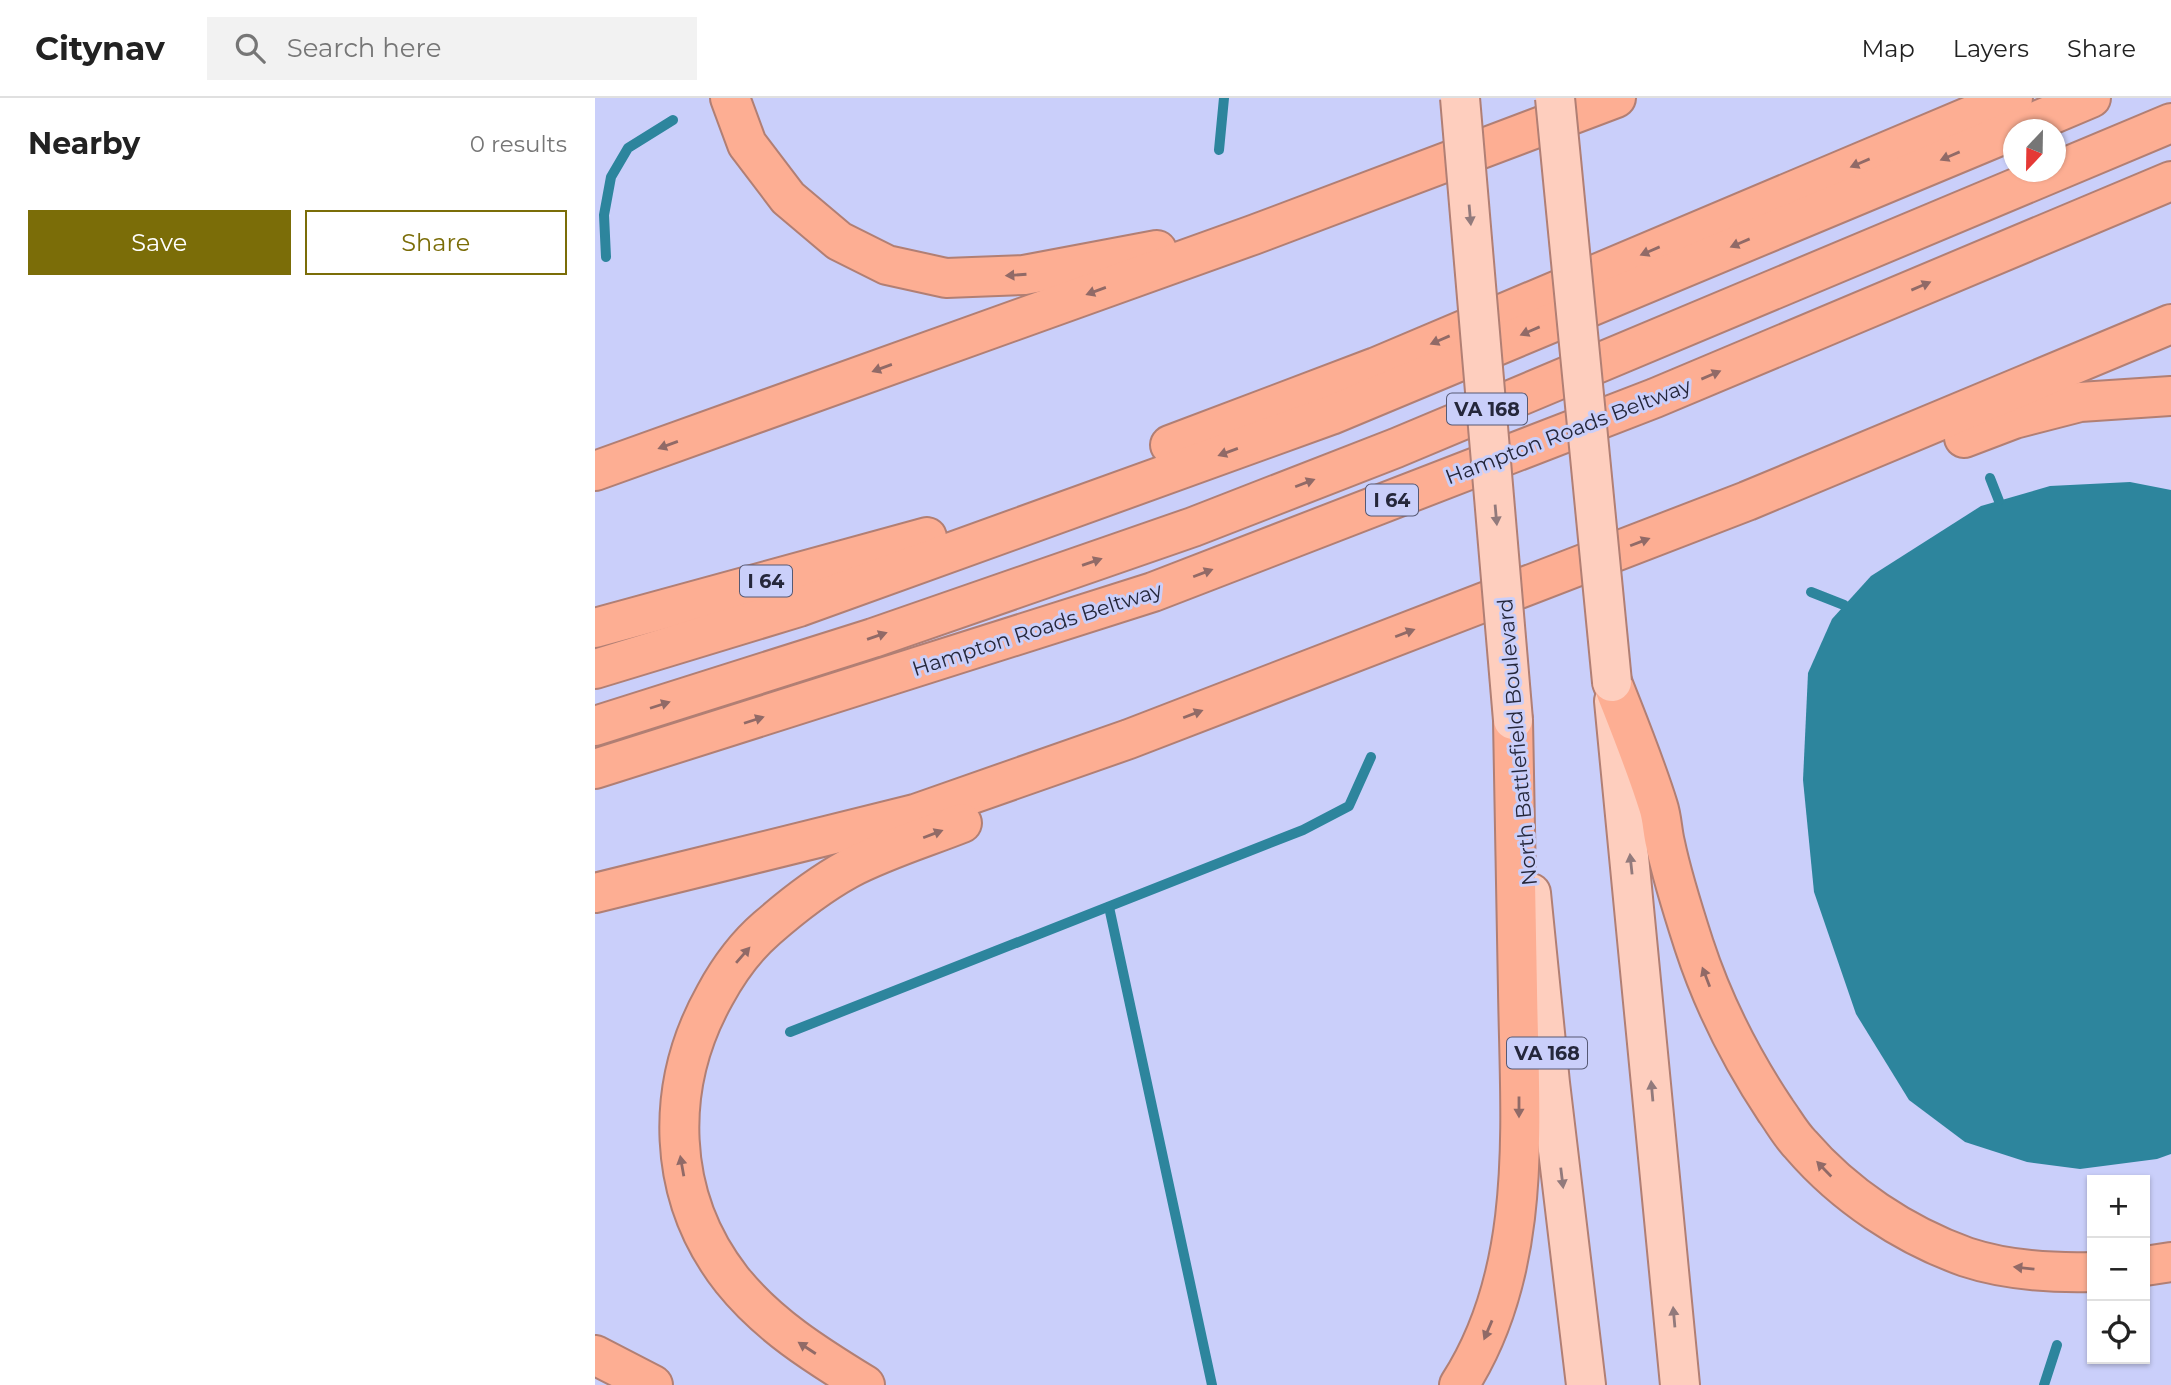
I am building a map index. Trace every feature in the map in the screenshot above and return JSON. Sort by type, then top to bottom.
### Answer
[{"type":"highway","points":[[730,98],[747,144],[788,198],[839,241],[887,265],[946,278],[1024,275],[1252,235]]},
{"type":"highway","points":[[595,471],[1252,235],[1616,98]]},
{"type":"highway","name":"I 64","points":[[595,628],[936,534],[1375,367],[2013,98]]},
{"type":"highway","points":[[2040,119],[2091,98]]},
{"type":"highway","points":[[595,726],[873,638],[1193,527],[1421,437],[2171,123]]},
{"type":"highway","points":[[595,669],[799,607],[1331,415],[2003,135]]},
{"type":"highway","name":"Hampton Roads Beltway","points":[[595,769],[1153,592],[1655,398],[2171,181]]},
{"type":"highway","points":[[595,893],[915,814],[1129,739],[1747,501],[2171,324]]},
{"type":"highway","points":[[1747,501],[1928,451],[2046,410],[2080,402],[2171,396]]},
{"type":"highway","points":[[1612,682],[1659,808],[1664,842],[1678,891],[1716,1002],[1743,1058],[1799,1144],[1833,1179],[1919,1237],[1968,1257],[2016,1268],[2087,1272]]},
{"type":"highway","points":[[1459,1385],[1475,1361],[1492,1322],[1506,1276],[1519,1173],[1513,720]]},
{"type":"highway","points":[[865,1385],[798,1342],[763,1315],[731,1278],[698,1220],[681,1162],[678,1128],[681,1090],[689,1052],[704,1014],[729,971],[764,930],[805,898],[848,870],[963,823],[1129,739]]},
{"type":"highway","points":[[2150,1265],[2171,1262]]},
{"type":"highway","points":[[595,1355],[653,1385]]},
{"type":"main road","name":"North Battlefield Boulevard","points":[[1460,98],[1513,720],[1550,1083],[1586,1385]]},
{"type":"main road","points":[[1555,98],[1680,1385]]},
{"type":"water","points":[[2130,482],[2171,490],[2171,1154],[2157,1159],[2080,1169],[2027,1162],[1965,1142],[1909,1100],[1856,1014],[1814,892],[1803,780],[1808,673],[1832,619],[1871,576],[1981,506],[2050,486]]},
{"type":"waterway","points":[[1219,150],[1224,98]]},
{"type":"waterway","points":[[606,257],[604,215],[611,177],[628,148],[673,120]]},
{"type":"waterway","points":[[1990,478],[1999,501]]},
{"type":"waterway","points":[[1811,592],[1844,605]]},
{"type":"waterway","points":[[790,1032],[1303,830],[1349,806],[1371,757]]},
{"type":"waterway","points":[[1109,907],[1212,1385]]},
{"type":"waterway","points":[[2044,1385],[2057,1345]]}]
